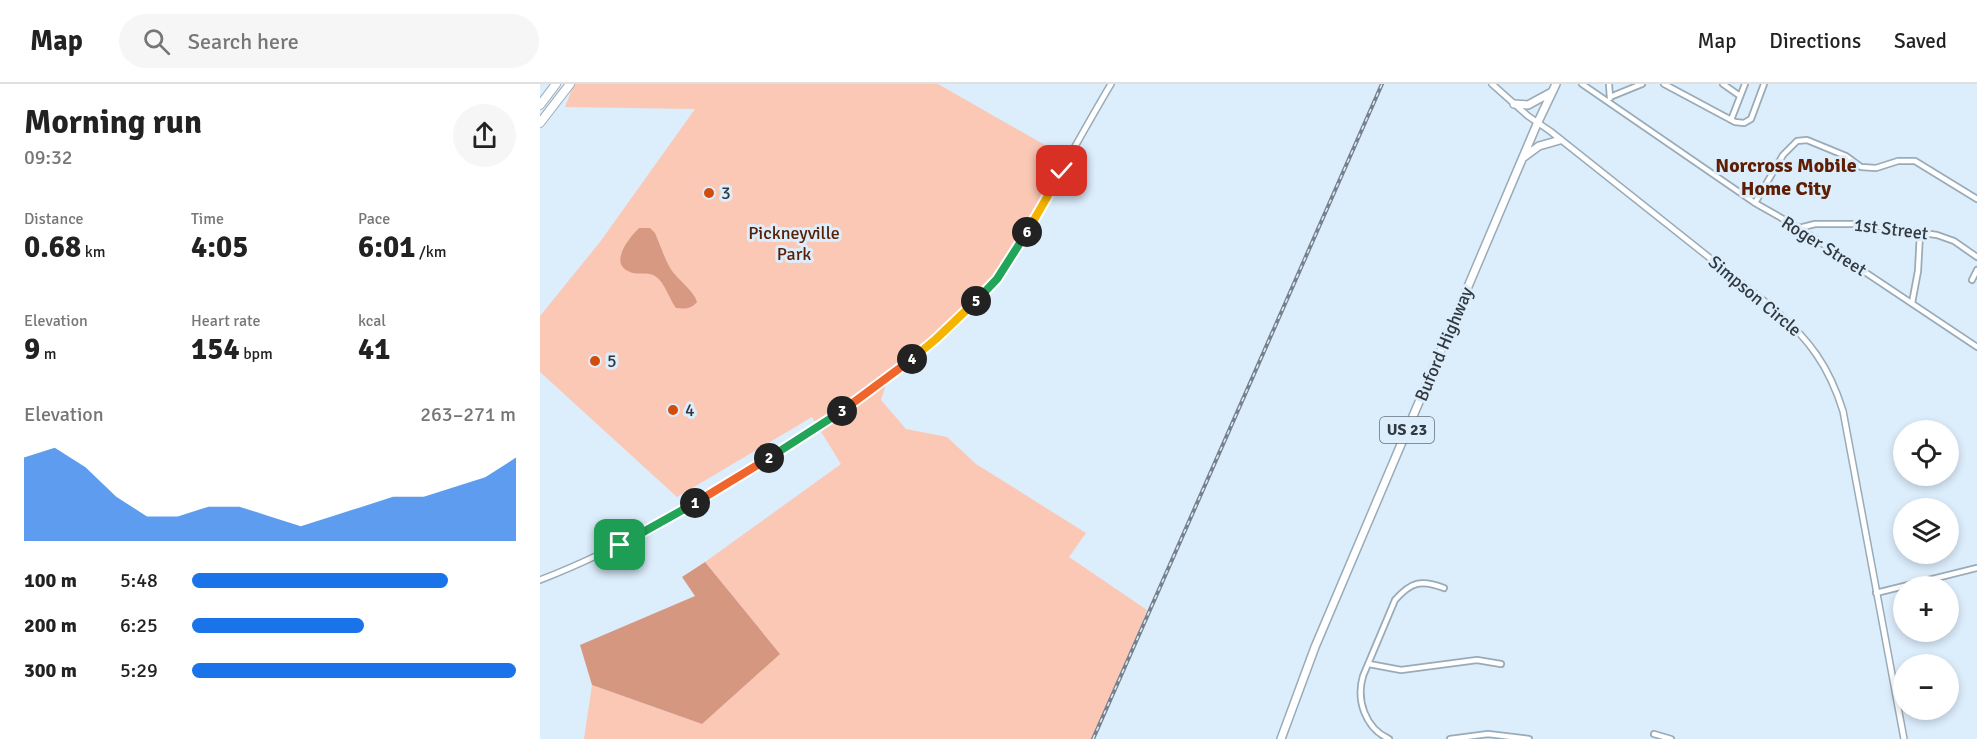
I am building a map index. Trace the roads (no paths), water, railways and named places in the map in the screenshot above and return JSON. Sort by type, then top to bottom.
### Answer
[{"type":"highway","points":[[540,105],[556,84]]},
{"type":"highway","points":[[540,123],[570,84]]},
{"type":"main road","name":"Buford Highway","points":[[1281,739],[1315,647],[1537,123],[1556,84]]},
{"type":"main road","points":[[1514,104],[1528,105],[1552,92]]},
{"type":"main road","points":[[1522,159],[1539,146],[1560,140]]},
{"type":"street","points":[[540,580],[632,539],[716,490],[844,409],[936,339],[971,307],[1004,269],[1111,84]]},
{"type":"street","name":"Simpson Circle","points":[[1492,84],[1537,123],[1761,298],[1794,326],[1814,349],[1833,381],[1843,411],[1904,739]]},
{"type":"street","name":"Roger Street","points":[[1582,84],[1610,100],[1755,203],[1798,228],[1977,347]]},
{"type":"street","points":[[1609,84],[1610,100],[1642,84]]},
{"type":"street","points":[[1664,84],[1731,120],[1744,123],[1751,119],[1764,84]]},
{"type":"street","points":[[1723,84],[1740,96]]},
{"type":"street","points":[[1731,120],[1745,84]]},
{"type":"street","points":[[1755,203],[1783,155],[1797,141],[1807,140],[1846,156],[1862,166],[1876,168],[1898,161],[1915,161],[1977,199]]},
{"type":"street","name":"1st Street","points":[[1798,228],[1815,224],[1858,224],[1937,235],[1954,241],[1977,257]]},
{"type":"street","points":[[1912,303],[1918,271],[1920,233]]},
{"type":"street","points":[[1972,280],[1977,270]]},
{"type":"street","points":[[1876,593],[1977,568]]},
{"type":"street","points":[[1389,739],[1376,730],[1365,717],[1361,684],[1395,600],[1409,586],[1422,582],[1444,588]]},
{"type":"street","points":[[1369,664],[1401,670],[1477,660],[1501,664]]},
{"type":"street","points":[[1451,739],[1488,734],[1529,739]]},
{"type":"street","points":[[1654,734],[1671,739]]},
{"type":"railway","points":[[1093,739],[1382,84]]},
{"type":"place","name":"3","points":[[709,193]]},
{"type":"place","name":"5","points":[[595,361]]},
{"type":"place","name":"4","points":[[673,410]]},
{"type":"district","name":"Norcross Mobile Home City","points":[[1786,176]]},
{"type":"park label","name":"Pickneyville Park","points":[[794,243]]}]
